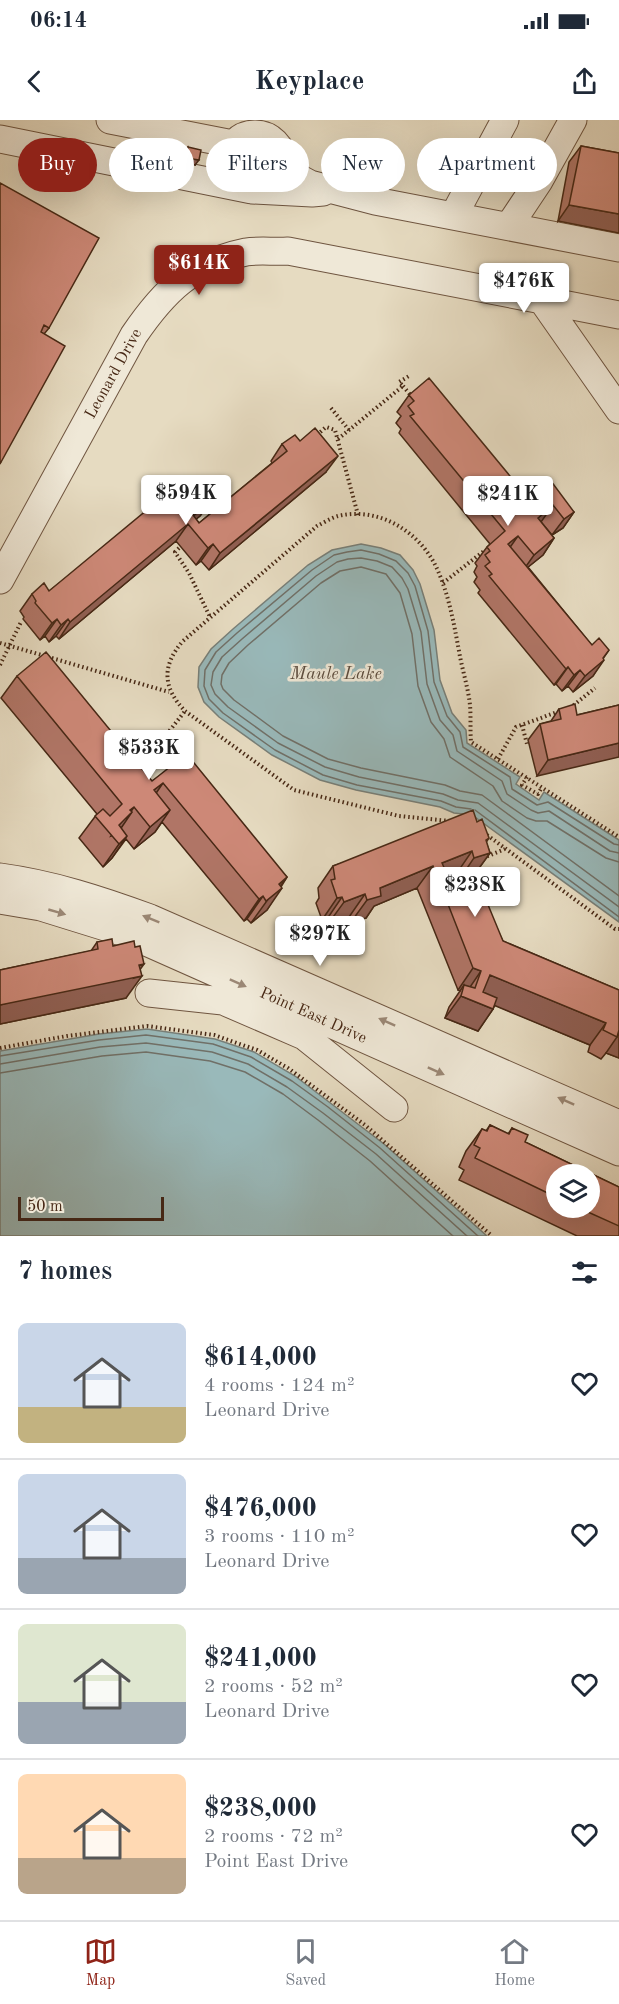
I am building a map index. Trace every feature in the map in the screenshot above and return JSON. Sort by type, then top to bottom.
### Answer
[{"type":"street","points":[[110,120],[206,139]]},
{"type":"street","points":[[454,215],[505,120]]},
{"type":"street","points":[[500,224],[508,198],[553,120]]},
{"type":"street","points":[[500,224],[539,181],[573,120]]},
{"type":"street","points":[[240,138],[249,134],[259,134],[269,138]]},
{"type":"street","points":[[0,139],[206,181]]},
{"type":"street","points":[[292,192],[321,192]]},
{"type":"street","points":[[346,192],[375,201],[619,248]]},
{"type":"street","name":"Leonard Drive","points":[[0,580],[134,335],[153,308],[177,282],[213,262],[248,252],[288,251],[619,315]]},
{"type":"street","points":[[542,300],[619,410]]},
{"type":"street","name":"Point East Drive","points":[[0,877],[55,887],[150,918],[191,949],[304,1024],[348,1018]]},
{"type":"street","name":"Point East Drive","points":[[0,900],[41,907],[128,934],[191,949],[518,1093],[619,1152]]},
{"type":"street","points":[[149,993],[223,1002],[304,1024],[394,1108]]},
{"type":"street","name":"Point East Drive","points":[[518,1093],[619,1124]]},
{"type":"path","points":[[410,376],[399,382],[413,398]]},
{"type":"path","points":[[338,439],[403,387]]},
{"type":"path","points":[[331,408],[349,430]]},
{"type":"path","points":[[313,439],[329,427],[335,430],[358,515]]},
{"type":"path","points":[[458,821],[399,816],[294,790],[185,711],[173,699],[169,692],[168,671],[173,654],[210,617],[317,526],[337,517],[358,515],[377,516],[391,521],[415,536],[421,543],[437,568],[443,583],[452,612],[470,706],[471,742],[619,837]]},
{"type":"path","points":[[179,548],[175,552],[189,573],[210,617]]},
{"type":"path","points":[[443,583],[484,551]]},
{"type":"path","points":[[0,665],[21,622]]},
{"type":"path","points":[[0,643],[169,692]]},
{"type":"path","points":[[498,759],[516,727],[569,708],[595,688]]},
{"type":"path","points":[[139,779],[166,734],[185,711]]},
{"type":"path","points":[[522,725],[526,744]]},
{"type":"path","points":[[527,777],[522,785],[538,794],[542,787]]},
{"type":"path","points":[[478,829],[615,929],[619,929]]},
{"type":"path","points":[[474,862],[505,849]]},
{"type":"path","points":[[0,1048],[67,1036],[147,1026],[214,1035],[257,1050],[288,1068],[365,1125],[492,1236]]},
{"type":"water","name":"Maule Lake","points":[[361,544],[400,555],[413,570],[420,584],[434,630],[440,680],[452,713],[466,730],[467,743],[520,777],[516,784],[539,800],[544,792],[619,840],[619,922],[472,815],[454,813],[440,807],[356,790],[320,780],[272,755],[219,717],[204,702],[198,687],[199,667],[211,649],[308,565],[332,550]]},
{"type":"water","points":[[147,1029],[215,1039],[254,1052],[295,1076],[384,1144],[487,1236],[0,1236],[0,1051],[99,1034]]},
{"type":"building","points":[[581,146],[619,153],[619,214],[569,205]]},
{"type":"building","points":[[194,148],[201,150],[199,160],[194,159]]},
{"type":"building","points":[[0,183],[99,238],[49,328],[44,325],[41,332],[65,346],[0,464]]},
{"type":"building","points":[[429,378],[534,505],[546,495],[541,488],[551,481],[574,512],[564,519],[553,505],[538,518],[554,538],[534,555],[518,536],[508,544],[592,645],[599,638],[609,650],[604,660],[585,676],[580,670],[574,675],[568,667],[566,669],[489,576],[492,574],[485,566],[490,562],[485,555],[490,551],[487,547],[505,531],[410,416],[414,414],[408,406],[414,401],[409,395]]},
{"type":"building","points":[[315,428],[338,456],[220,553],[213,544],[208,548],[188,524],[70,622],[68,619],[61,625],[57,619],[52,623],[35,603],[32,594],[44,583],[49,591],[171,490],[174,494],[194,478],[212,500],[193,515],[199,523],[287,451],[282,444],[295,435],[300,441]]},
{"type":"building","points":[[46,652],[152,781],[175,763],[179,767],[190,758],[287,877],[279,884],[282,888],[266,901],[263,896],[259,899],[163,783],[154,790],[170,810],[150,827],[134,807],[119,825],[127,836],[119,844],[95,816],[103,809],[110,816],[122,804],[17,676]]},
{"type":"building","points":[[575,704],[577,715],[619,705],[619,743],[548,760],[540,724],[561,719],[559,709]]},
{"type":"building","points":[[473,810],[477,822],[482,819],[489,838],[486,840],[490,853],[474,858],[472,851],[442,863],[447,874],[455,871],[456,877],[461,874],[463,879],[471,876],[475,885],[479,883],[503,941],[619,990],[617,1037],[603,1030],[606,1023],[490,975],[483,992],[497,998],[493,1009],[461,996],[464,985],[475,988],[481,971],[473,968],[433,866],[380,888],[381,896],[367,900],[365,894],[344,902],[342,897],[337,898],[331,880],[335,879],[333,866]]},
{"type":"building","points":[[112,939],[113,946],[134,941],[135,947],[140,946],[144,964],[139,965],[142,976],[0,1005],[0,970],[98,949],[97,942]]},
{"type":"building","points":[[490,1125],[509,1134],[512,1128],[528,1135],[525,1142],[571,1164],[546,1164],[546,1192],[475,1158],[480,1148],[474,1145],[482,1129],[487,1131]]},
{"type":"building","points":[[600,1178],[619,1187],[619,1226],[600,1217]]}]
